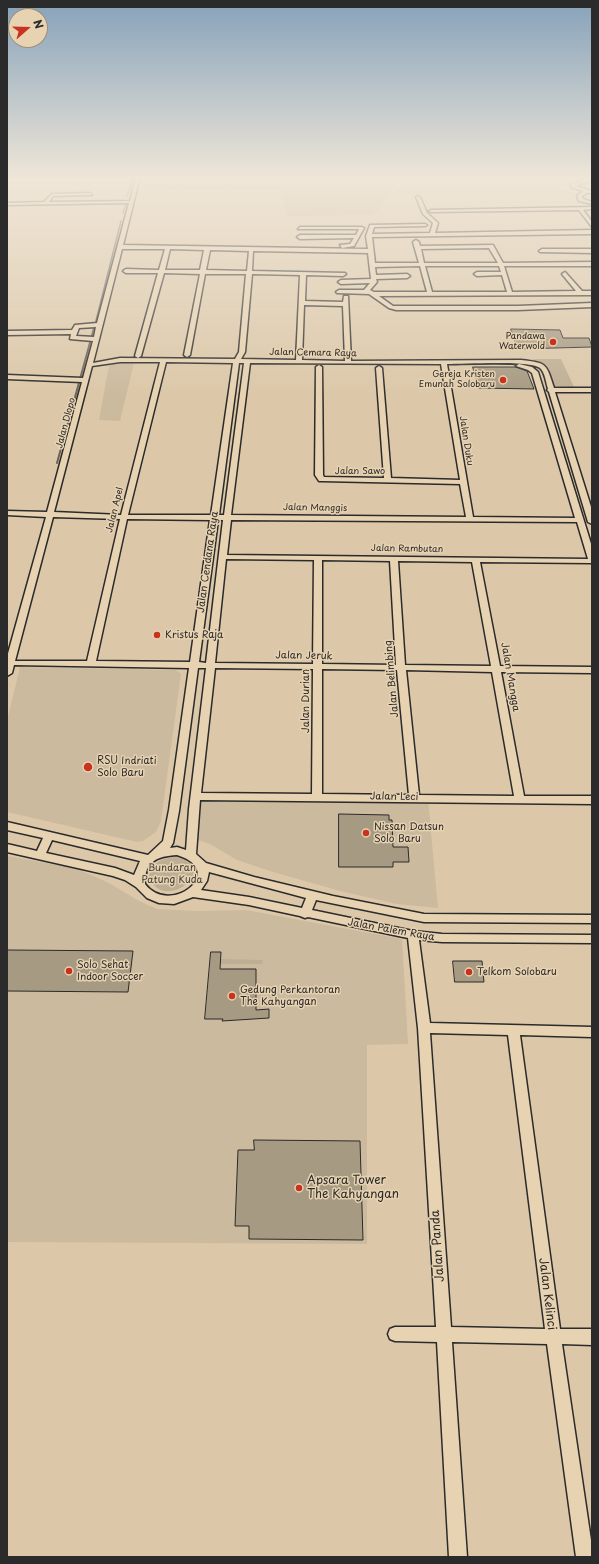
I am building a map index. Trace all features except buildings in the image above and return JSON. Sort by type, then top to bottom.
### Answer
[{"type":"street","name":"Jalan Dlopo","points":[[7,673],[51,514],[82,380],[90,365],[92,355],[92,339],[119,250]]},
{"type":"street","points":[[138,356],[167,250]]},
{"type":"street","points":[[187,355],[207,250]]},
{"type":"street","points":[[351,250],[369,251],[374,279],[367,289],[391,307],[399,309],[518,308],[592,304]]},
{"type":"street","points":[[418,250],[430,294]]},
{"type":"street","points":[[492,250],[501,264],[510,293]]},
{"type":"street","name":"Jalan Cendana Raya","points":[[152,857],[168,843],[174,810],[186,733],[193,665],[236,362],[242,352],[251,251]]},
{"type":"street","points":[[545,264],[542,251],[592,251]]},
{"type":"street","points":[[586,251],[592,256]]},
{"type":"street","points":[[371,265],[592,264]]},
{"type":"street","points":[[342,277],[343,267]]},
{"type":"street","points":[[126,271],[302,273],[374,279],[407,276]]},
{"type":"street","points":[[299,362],[302,273]]},
{"type":"street","points":[[477,274],[504,273]]},
{"type":"street","points":[[565,274],[580,293]]},
{"type":"street","points":[[339,292],[430,294],[592,292]]},
{"type":"street","points":[[302,303],[323,303],[346,300],[348,363]]},
{"type":"street","points":[[92,339],[72,339],[73,332],[77,326],[96,325]]},
{"type":"street","points":[[7,333],[73,332]]},
{"type":"street","points":[[242,352],[247,362]]},
{"type":"street","points":[[92,355],[120,360]]},
{"type":"street","points":[[90,365],[120,360]]},
{"type":"street","name":"Jalan Cemara Raya","points":[[120,360],[348,363],[527,362],[541,366],[545,369],[592,522]]},
{"type":"street","name":"Jalan Apel","points":[[91,663],[124,517],[163,362]]},
{"type":"street","name":"Jalan Cendana Raya","points":[[191,854],[194,810],[222,557],[247,362]]},
{"type":"street","name":"Jalan Cemara Raya","points":[[506,363],[532,370],[539,386],[564,464],[592,561]]},
{"type":"street","name":"Jalan Duku","points":[[444,365],[470,519]]},
{"type":"street","name":"Jalan Sawo","points":[[319,367],[320,478],[326,481],[464,482]]},
{"type":"street","points":[[379,368],[388,481]]},
{"type":"street","points":[[7,378],[82,380]]},
{"type":"street","points":[[539,386],[592,390]]},
{"type":"street","points":[[227,431],[237,431]]},
{"type":"street","points":[[564,464],[574,464]]},
{"type":"street","points":[[582,492],[592,492]]},
{"type":"street","name":"Jalan Manggis","points":[[7,513],[124,517],[580,520]]},
{"type":"street","name":"Jalan Rambutan","points":[[222,557],[592,561]]},
{"type":"street","name":"Jalan Durian","points":[[317,797],[318,558]]},
{"type":"street","name":"Jalan Belimbing","points":[[394,559],[401,669],[414,798]]},
{"type":"street","name":"Jalan Mangga","points":[[476,560],[520,799]]},
{"type":"street","name":"Jalan Jeruk","points":[[16,663],[91,663],[317,668],[592,670]]},
{"type":"street","name":"Jalan Leci","points":[[196,796],[592,800]]},
{"type":"street","points":[[7,826],[152,857],[177,851],[191,854],[203,866],[204,877],[202,883],[193,893],[176,900],[166,900],[150,896],[140,884],[129,877],[115,872],[7,848]]},
{"type":"street","points":[[40,855],[49,836]]},
{"type":"street","points":[[140,884],[139,871],[152,857]]},
{"type":"street","name":"Jalan Palem Raya","points":[[203,866],[313,895],[387,912],[424,918],[592,919]]},
{"type":"street","name":"Jalan Palem Raya","points":[[193,893],[249,901],[305,914],[413,935],[442,938],[592,939]]},
{"type":"street","points":[[305,914],[313,895]]},
{"type":"street","points":[[544,919],[548,938]]},
{"type":"street","name":"Jalan Panda","points":[[413,935],[424,1028],[445,1335],[458,1557]]},
{"type":"street","points":[[424,1028],[592,1032]]},
{"type":"street","name":"Jalan Kelinci","points":[[513,1030],[553,1336],[585,1557]]},
{"type":"street","points":[[395,1334],[592,1337]]},
{"type":"shaded area","points":[[134,363],[120,421],[99,420],[109,365]]},
{"type":"shaded area","name":"RSU Indriati Solo Baru","points":[[20,667],[176,670],[181,674],[161,821],[156,832],[143,841],[137,842],[7,812],[7,721]]},
{"type":"shaded area","points":[[200,798],[428,799],[438,908],[397,904],[340,891],[237,860],[210,844],[195,839]]},
{"type":"shaded area","points":[[7,856],[75,868],[109,883],[139,901],[157,909],[196,911],[246,910],[402,939],[408,1044],[367,1045],[367,1244],[7,1242]]},
{"type":"green space","points":[[530,359],[561,359],[574,387],[553,386],[549,371],[544,364]]},
{"type":"green space","name":"Bundaran Patung Kuda","points":[[176,857],[189,863],[194,870],[192,878],[185,885],[176,890],[166,891],[156,887],[149,877],[152,868],[155,864],[162,860]]},
{"type":"green space","points":[[221,959],[263,960],[262,964],[221,964]]},
{"type":"waterway","points":[[94,329],[114,250]]},
{"type":"waterway","points":[[57,463],[94,328]]},
{"type":"place","name":"Pandawa Waterwold","points":[[553,342]]},
{"type":"place","name":"Gereja Kristen Emunah Solobaru","points":[[503,380]]},
{"type":"place","name":"Kristus Raja","points":[[157,635]]},
{"type":"place","name":"RSU Indriati Solo Baru","points":[[88,767]]},
{"type":"place","name":"Nissan Datsun Solo Baru","points":[[366,833]]},
{"type":"place","name":"Solo Sehat Indoor Soccer","points":[[69,971]]},
{"type":"place","name":"Telkom Solobaru","points":[[469,972]]},
{"type":"place","name":"Gedung Perkantoran The Kahyangan","points":[[232,996]]},
{"type":"place","name":"Apsara Tower The Kahyangan","points":[[299,1188]]}]
